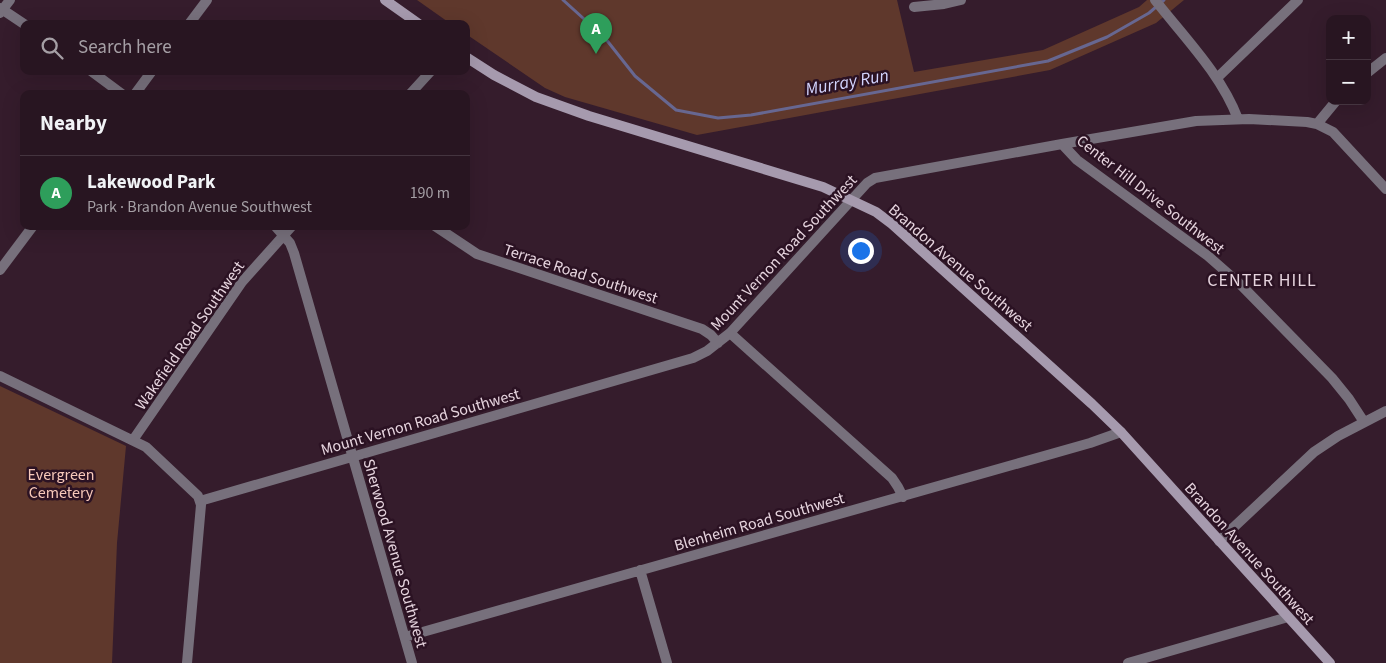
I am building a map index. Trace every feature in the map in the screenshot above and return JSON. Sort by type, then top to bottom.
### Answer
[{"type":"main road","points":[[385,0],[413,20]]},
{"type":"main road","name":"Brandon Avenue Southwest","points":[[470,59],[494,75],[536,97],[589,116],[823,186],[876,212],[892,224],[1121,432],[1330,663]]},
{"type":"street","points":[[10,0],[1,10],[20,22]]},
{"type":"street","points":[[192,20],[207,0]]},
{"type":"street","points":[[914,7],[961,0]]},
{"type":"street","points":[[1154,0],[1217,78],[1232,102],[1238,119]]},
{"type":"street","points":[[1217,78],[1298,0]]},
{"type":"street","points":[[1371,70],[1386,58]]},
{"type":"street","points":[[96,75],[117,90]]},
{"type":"street","points":[[138,90],[149,75]]},
{"type":"street","points":[[414,90],[427,75]]},
{"type":"street","points":[[1333,105],[1317,124],[1333,132],[1386,189]]},
{"type":"street","name":"Mount Vernon Road Southwest","points":[[200,501],[693,358],[707,351],[730,333],[852,199],[867,183],[875,178],[1196,121],[1238,119],[1317,124]]},
{"type":"street","name":"Center Hill Drive Southwest","points":[[1062,144],[1077,160],[1208,256],[1241,285],[1332,378],[1364,422]]},
{"type":"street","points":[[0,270],[30,230]]},
{"type":"street","name":"Sherwood Avenue Southwest","points":[[279,230],[290,243],[294,253],[412,663]]},
{"type":"street","name":"Wakefield Road Southwest","points":[[133,440],[242,282],[288,230]]},
{"type":"street","name":"Terrace Road Southwest","points":[[441,230],[477,254],[702,329],[718,343]]},
{"type":"street","points":[[730,333],[892,478],[903,497]]},
{"type":"street","points":[[0,376],[146,447],[198,496],[200,501],[196,575],[187,663]]},
{"type":"street","points":[[1219,541],[1314,452],[1338,436],[1386,411]]},
{"type":"street","name":"Blenheim Road Southwest","points":[[405,637],[903,497],[1090,443],[1121,432]]},
{"type":"street","points":[[640,570],[667,663]]},
{"type":"street","points":[[1128,663],[1144,661],[1288,617]]},
{"type":"green space","points":[[417,0],[897,0],[914,72],[1043,50],[1139,7],[1147,0],[1184,0],[1156,23],[1050,70],[697,135],[565,97],[545,88],[470,37],[470,20],[445,20]]},
{"type":"green space","name":"Evergreen Cemetery","points":[[0,386],[126,446],[117,543],[112,663],[0,663]]},
{"type":"waterway","name":"Murray Run","points":[[563,0],[605,38],[635,76],[676,110],[718,118],[751,115],[1048,61],[1107,37],[1149,13],[1164,0]]},
{"type":"place","name":"Lakewood Park","points":[[596,54]]},
{"type":"district","name":"CENTER HILL","points":[[1262,280]]}]
